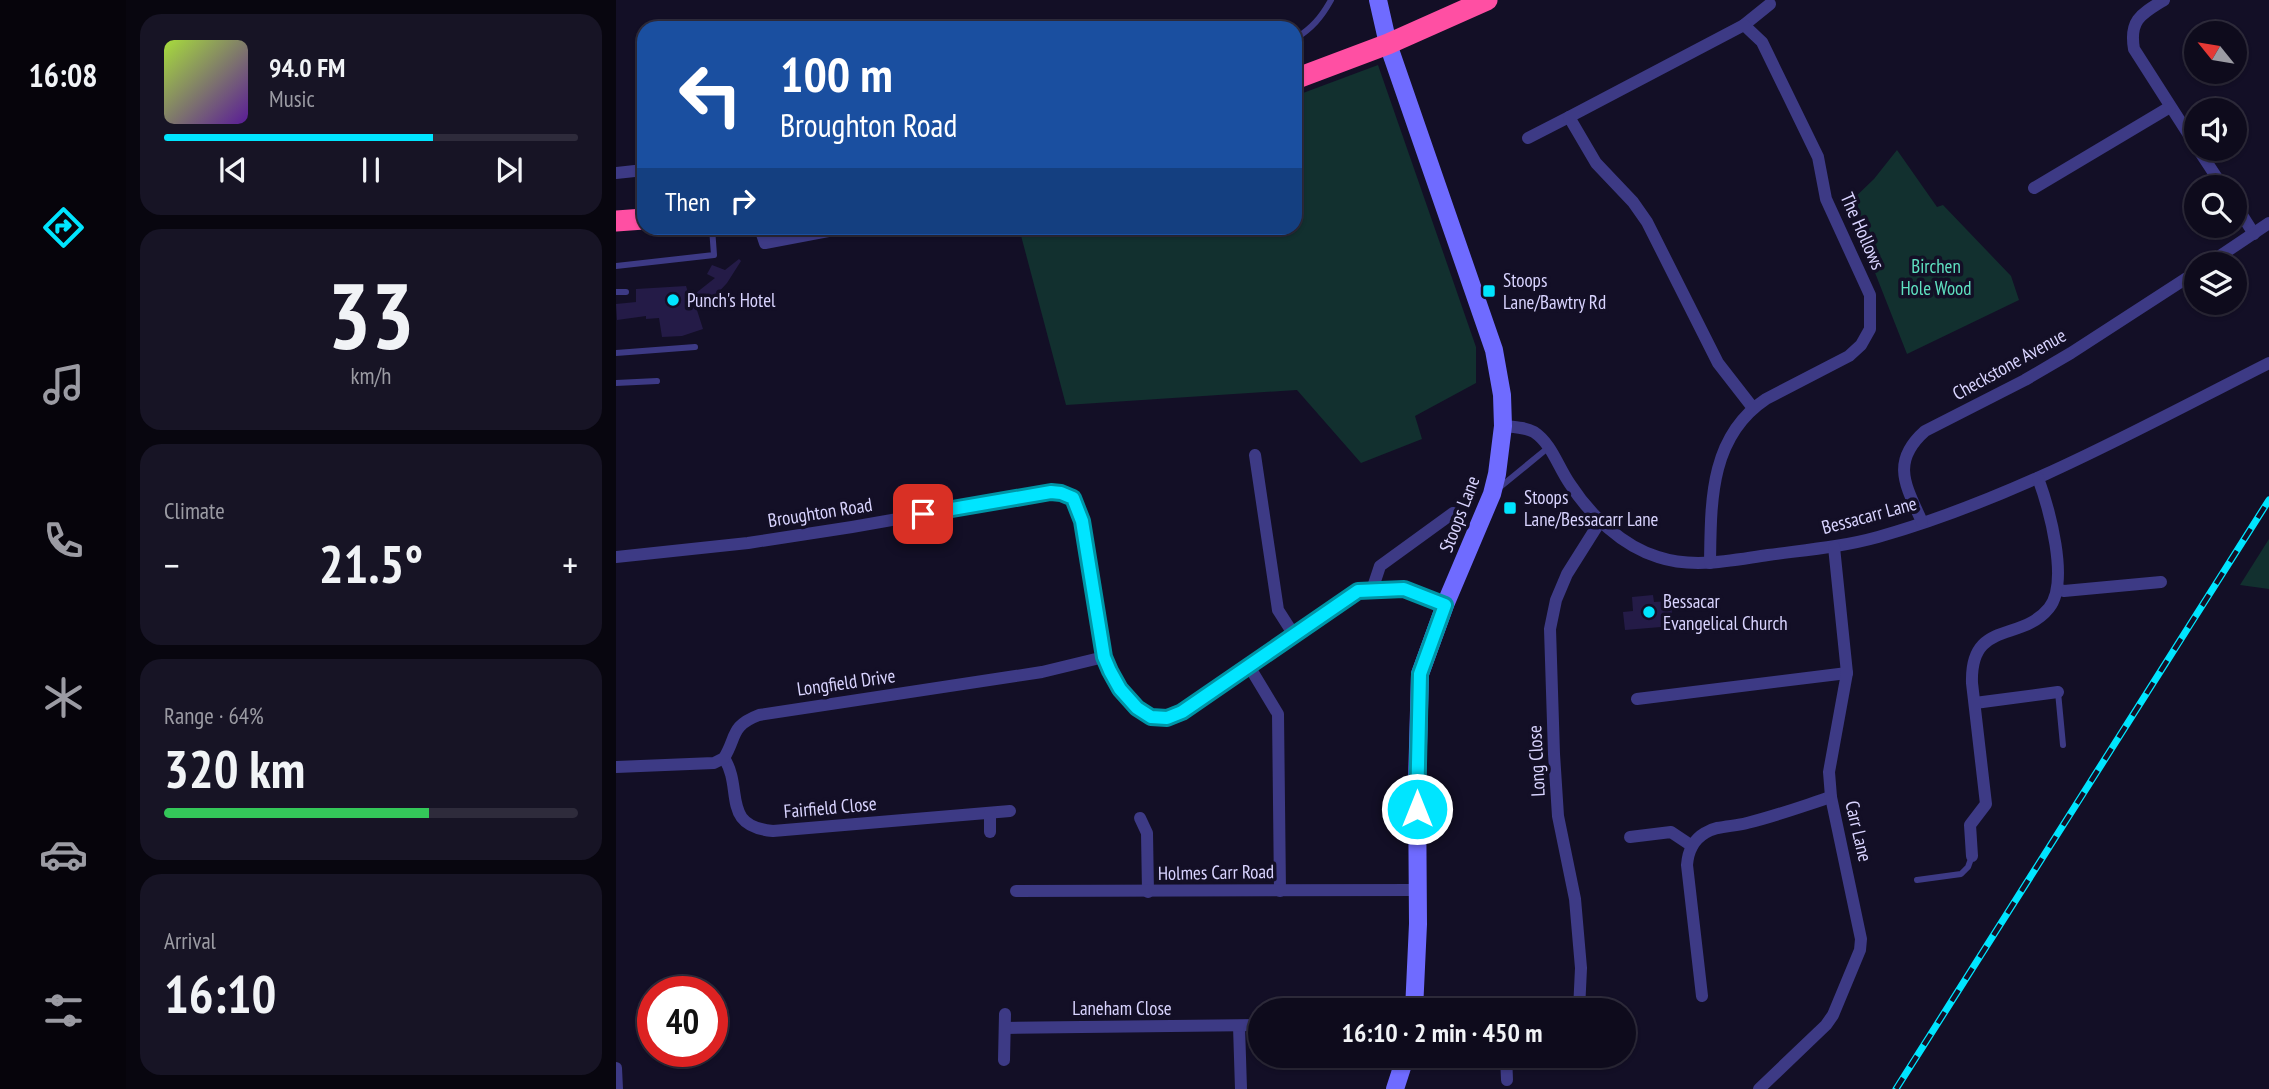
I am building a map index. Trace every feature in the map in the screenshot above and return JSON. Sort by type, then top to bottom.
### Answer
[{"type":"highway","points":[[1302,76],[1388,44],[1485,0]]},
{"type":"highway","points":[[616,221],[637,220]]},
{"type":"street","name":"Stoops Lane","points":[[1378,0],[1388,44],[1494,350],[1502,395],[1503,426],[1492,494],[1445,605],[1420,674],[1415,998]]},
{"type":"street","points":[[2164,0],[2138,18],[2133,25],[2132,37],[2134,49],[2184,127]]},
{"type":"street","points":[[1528,138],[1744,25],[1770,4]]},
{"type":"street","name":"The Hollows","points":[[1710,563],[1711,498],[1725,448],[1754,408],[1849,356],[1861,345],[1870,329],[1870,295],[1826,199],[1818,158],[1762,42],[1744,25]]},
{"type":"street","points":[[2034,188],[2171,107]]},
{"type":"street","points":[[1569,117],[1596,163],[1633,202],[1647,222],[1718,363],[1754,408]]},
{"type":"street","points":[[616,173],[637,171]]},
{"type":"street","points":[[2247,223],[2254,234]]},
{"type":"street","points":[[2226,252],[2269,223]]},
{"type":"street","points":[[762,235],[765,243],[807,235]]},
{"type":"street","name":"Checkstone Avenue","points":[[1922,522],[1905,482],[1903,466],[1906,454],[1919,436],[2071,353],[2184,280]]},
{"type":"street","name":"Bessacarr Lane","points":[[1503,426],[1532,431],[1549,447],[1570,485],[1619,537],[1657,557],[1678,562],[1710,563],[1834,547],[1877,537],[1922,522],[2038,478],[2269,363]]},
{"type":"street","points":[[1255,455],[1278,610],[1294,635]]},
{"type":"street","points":[[1972,856],[1970,825],[1986,804],[1972,669],[1976,654],[1996,635],[2028,625],[2042,616],[2051,607],[2057,589],[2053,533],[2038,478]]},
{"type":"street","name":"Broughton Road","points":[[616,557],[748,543],[1051,492],[1061,493],[1073,498],[1082,521],[1104,657],[1120,689],[1137,708],[1151,717],[1167,718],[1182,712],[1358,591],[1404,589],[1445,605]]},
{"type":"street","points":[[1372,590],[1380,566],[1453,513]]},
{"type":"street","name":"Long Close","points":[[1580,998],[1581,968],[1575,899],[1557,804],[1550,629],[1556,600],[1567,574],[1601,520]]},
{"type":"street","name":"Carr Lane","points":[[1759,1089],[1833,1016],[1860,950],[1861,939],[1831,797],[1830,757],[1847,673],[1834,547]]},
{"type":"street","points":[[2057,589],[2064,591],[2161,582]]},
{"type":"street","name":"Longfield Drive","points":[[724,758],[736,729],[759,715],[1042,672],[1104,657]]},
{"type":"street","points":[[1249,666],[1278,714],[1280,891]]},
{"type":"street","points":[[1637,699],[1847,673]]},
{"type":"street","points":[[1975,703],[2058,692]]},
{"type":"street","points":[[616,767],[714,763],[724,758]]},
{"type":"street","name":"Fairfield Close","points":[[724,758],[731,775],[737,810],[744,822],[758,830],[773,831],[1010,811]]},
{"type":"street","points":[[1702,996],[1687,865],[1692,846],[1705,832],[1713,829],[1745,824],[1831,797]]},
{"type":"street","points":[[990,813],[990,832]]},
{"type":"street","points":[[1140,818],[1147,833],[1148,892]]},
{"type":"street","points":[[1630,836],[1671,832],[1692,846]]},
{"type":"street","name":"Holmes Carr Road","points":[[1016,891],[1418,890]]},
{"type":"street","points":[[1004,1060],[1005,1014]]},
{"type":"street","points":[[1239,1026],[1241,1089]]},
{"type":"street","name":"Laneham Close","points":[[1005,1028],[1248,1026]]},
{"type":"street","points":[[616,1068],[617,1088]]},
{"type":"street","points":[[1395,1089],[1402,1068]]},
{"type":"street","points":[[1506,1068],[1507,1080]]},
{"type":"lane","points":[[1302,33],[1322,16],[1331,0]]},
{"type":"lane","points":[[616,266],[714,255],[713,235]]},
{"type":"lane","points":[[616,292],[626,292]]},
{"type":"lane","points":[[616,353],[695,347]]},
{"type":"lane","points":[[616,383],[657,381]]},
{"type":"lane","points":[[1492,494],[1549,447]]},
{"type":"lane","points":[[2058,692],[2063,745]]},
{"type":"lane","points":[[1917,880],[1961,874],[1968,867],[1972,856]]},
{"type":"green space","points":[[1378,65],[1476,347],[1476,383],[1415,416],[1422,439],[1361,463],[1297,390],[1066,405],[1021,235],[1302,235],[1302,93]]},
{"type":"green space","name":"Birchen Hole Wood","points":[[1897,150],[1937,207],[1943,205],[2011,276],[2019,300],[1907,354],[1848,204],[1874,179]]},
{"type":"green space","points":[[2269,539],[2269,589],[2240,585]]},
{"type":"building","name":"Punch's Hotel","points":[[739,259],[741,261],[727,283],[714,297],[696,307],[703,329],[682,336],[662,337],[659,318],[646,319],[646,316],[617,320],[616,304],[636,302],[636,289],[686,286],[691,302],[696,293],[715,278],[707,274],[712,265],[725,270]]},
{"type":"building","points":[[1653,595],[1654,602],[1671,601],[1673,626],[1625,630],[1623,612],[1633,611],[1632,597]]},
{"type":"railway","points":[[1896,1089],[2269,500]]},
{"type":"place","name":"Stoops Lane/Bawtry Rd","points":[[1489,291]]},
{"type":"place","name":"Punch's Hotel","points":[[673,300]]},
{"type":"place","name":"Stoops Lane/Bessacarr Lane","points":[[1510,508]]},
{"type":"place","name":"Bessacar Evangelical Church","points":[[1649,612]]},
{"type":"route","points":[[923,514],[1051,492],[1073,498],[1082,521],[1104,657],[1120,689],[1137,708],[1151,717],[1167,718],[1182,712],[1358,591],[1404,589],[1445,605],[1420,674],[1417,809]]}]
